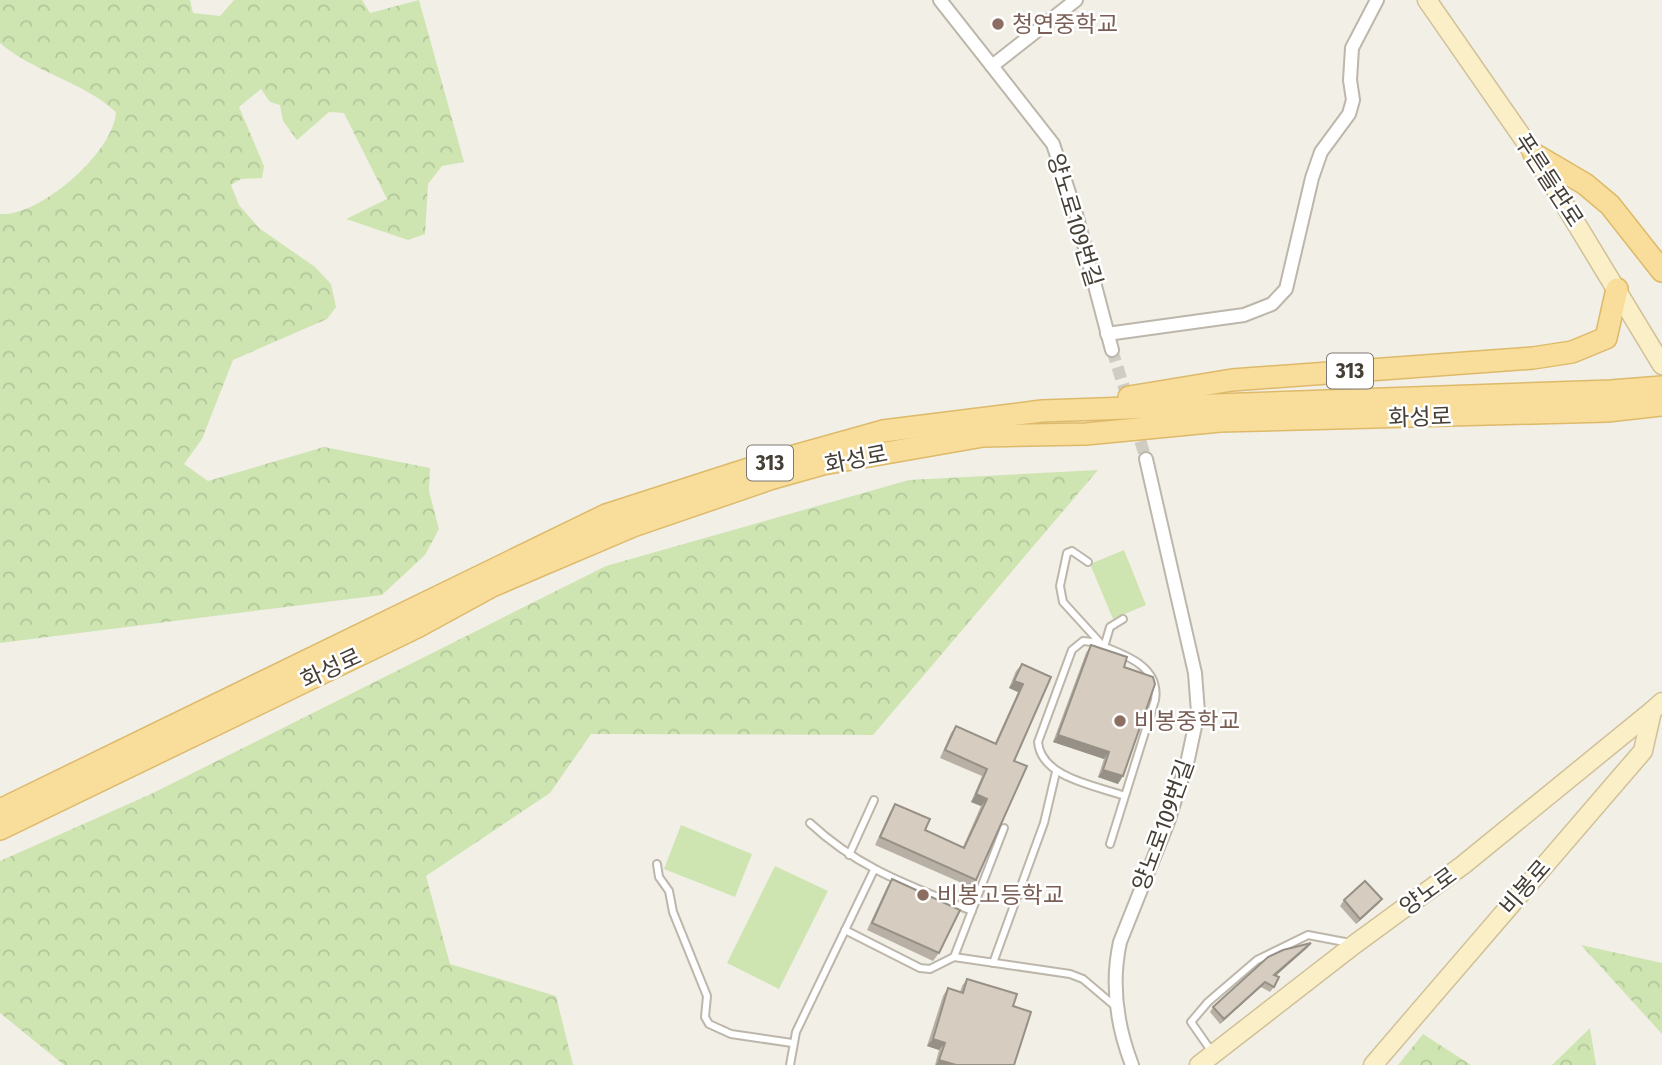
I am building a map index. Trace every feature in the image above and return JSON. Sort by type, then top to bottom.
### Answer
[{"type":"main road","points":[[1534,154],[1585,184],[1610,205],[1662,271]]},
{"type":"main road","name":"313","points":[[1042,411],[1232,380],[1533,358],[1572,352],[1606,338],[1617,289]]},
{"type":"main road","name":"313","points":[[1609,401],[1662,387]]},
{"type":"main road","name":"화성로","points":[[0,829],[416,627],[492,586],[633,526],[770,479],[823,464],[983,436],[1086,433],[1220,421],[1609,401]]},
{"type":"main road","name":"화성로","points":[[0,810],[606,516],[758,466],[883,431],[1042,411],[1609,401],[1662,405]]},
{"type":"street","name":"양노로109번길","points":[[940,0],[1053,144],[1076,214],[1112,350]]},
{"type":"street","points":[[992,66],[1076,0]]},
{"type":"street","points":[[1107,334],[1244,315],[1272,304],[1286,289],[1312,178],[1321,152],[1349,114],[1353,100],[1350,79],[1352,47],[1377,0]]},
{"type":"street","name":"푸른들판로","points":[[1427,0],[1534,154],[1662,365]]},
{"type":"street","name":"양노로109번길","points":[[1132,1065],[1117,1008],[1115,972],[1120,942],[1168,822],[1188,759],[1198,712],[1195,673],[1146,459]]},
{"type":"street","name":"양노로","points":[[1206,1060],[1462,865],[1657,707]]},
{"type":"street","name":"비봉로","points":[[1373,1065],[1643,751],[1657,707]]},
{"type":"lane","points":[[1088,562],[1072,551],[1067,553],[1060,597],[1066,608],[1104,647]]},
{"type":"lane","points":[[1104,647],[1110,627],[1123,619]]},
{"type":"lane","points":[[1110,844],[1125,796],[1155,700],[1155,687],[1142,664],[1087,641],[1079,643],[1072,650],[1038,742],[1041,755],[1056,772],[1125,796]]},
{"type":"lane","points":[[993,964],[1044,822],[1056,772]]},
{"type":"lane","points":[[849,855],[874,800]]},
{"type":"lane","points":[[810,823],[831,842],[874,870],[972,911]]},
{"type":"lane","points":[[954,957],[1004,828]]},
{"type":"lane","points":[[657,864],[659,877],[669,891],[673,912],[707,996],[705,1017],[709,1024],[730,1034],[792,1043]]},
{"type":"lane","points":[[790,1065],[792,1043],[874,870]]},
{"type":"lane","points":[[845,930],[920,968],[930,969],[954,957],[1077,976],[1117,1008]]},
{"type":"lane","points":[[1206,1060],[1191,1022],[1208,1002],[1257,960],[1308,935],[1355,944]]},
{"type":"green space","points":[[0,0],[190,0],[193,13],[220,16],[234,0],[362,0],[370,13],[419,0],[464,162],[442,166],[428,184],[425,234],[408,240],[346,219],[387,199],[344,113],[329,112],[297,140],[283,121],[280,105],[270,102],[261,89],[239,107],[264,166],[262,178],[241,179],[231,185],[239,205],[259,228],[315,267],[331,284],[336,307],[327,319],[233,360],[202,439],[184,464],[208,481],[324,447],[430,468],[429,491],[439,529],[425,555],[382,595],[0,643],[0,214],[35,205],[72,179],[103,145],[112,128],[116,112],[88,92],[27,62],[0,43]]},
{"type":"green space","points":[[1098,470],[873,735],[591,734],[550,793],[426,876],[450,964],[556,996],[573,1065],[64,1065],[0,1013],[0,861],[151,794],[606,566],[909,480]]},
{"type":"green space","points":[[1124,550],[1146,605],[1113,619],[1090,564]]},
{"type":"green space","points":[[681,825],[752,854],[735,897],[664,869]]},
{"type":"green space","points":[[775,866],[828,891],[779,989],[727,963]]},
{"type":"green space","points":[[1581,945],[1662,963],[1662,1034]]},
{"type":"green space","points":[[1590,1028],[1596,1065],[1552,1065]]},
{"type":"green space","points":[[1423,1034],[1471,1065],[1398,1065]]},
{"type":"building","points":[[1091,645],[1127,657],[1124,667],[1153,677],[1155,684],[1123,776],[1103,770],[1109,752],[1058,735]]},
{"type":"building","points":[[1022,664],[1051,677],[1014,761],[1027,766],[976,880],[880,837],[895,804],[930,819],[925,830],[964,848],[987,799],[976,794],[987,769],[945,750],[956,726],[996,744],[1023,684],[1014,681]]},
{"type":"building","points":[[892,879],[960,910],[939,953],[872,923]]},
{"type":"building","points":[[1365,881],[1382,899],[1360,919],[1344,900]]},
{"type":"building","points":[[1311,943],[1274,975],[1279,977],[1274,987],[1265,982],[1224,1019],[1213,1007],[1268,957]]},
{"type":"building","points":[[967,979],[1017,994],[1013,1006],[1031,1012],[1014,1065],[956,1065],[939,1060],[945,1043],[933,1039],[948,988],[963,993]]},
{"type":"tunnel","points":[[1112,350],[1129,403]]},
{"type":"tunnel","points":[[1135,424],[1146,459]]},
{"type":"place","name":"청연중학교","points":[[998,24]]},
{"type":"place","name":"비봉중학교","points":[[1120,721]]},
{"type":"place","name":"비봉고등학교","points":[[923,895]]}]
